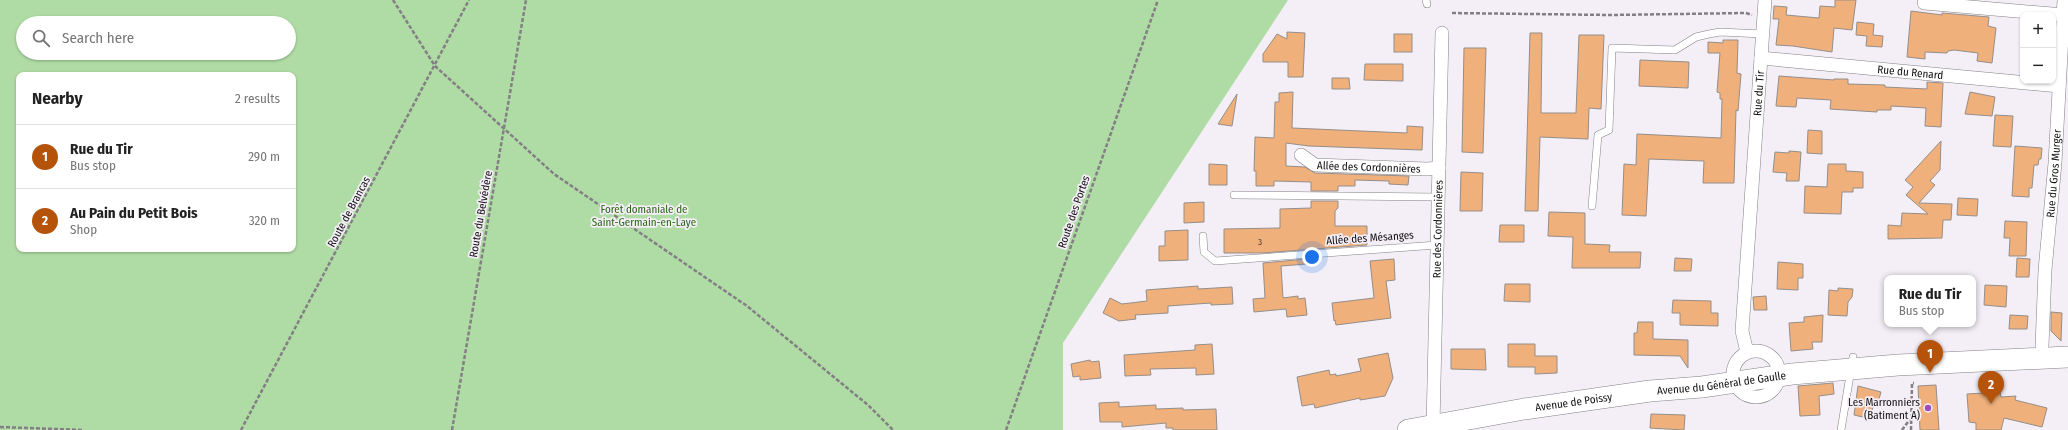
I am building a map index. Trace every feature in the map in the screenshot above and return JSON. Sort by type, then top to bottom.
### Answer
[{"type":"main road","name":"Avenue du Général de Gaulle","points":[[2042,353],[2068,345]]},
{"type":"main road","name":"Avenue du Général de Gaulle","points":[[1605,398],[1663,389],[1702,387],[1734,376],[1852,363],[2042,353],[2068,357]]},
{"type":"main road","name":"Avenue de Poissy","points":[[1408,430],[1433,428],[1524,410],[1605,398]]},
{"type":"main road","name":"Avenue de Poissy","points":[[1471,430],[1605,398]]},
{"type":"street","name":"Rue du Tir","points":[[1747,352],[1742,331],[1765,0]]},
{"type":"street","name":"Rue du Gros Murger","points":[[2042,353],[2045,270],[2063,87],[2064,0]]},
{"type":"street","points":[[1924,3],[2064,15]]},
{"type":"street","name":"Rue des Cordonnières","points":[[1433,428],[1437,197],[1442,33]]},
{"type":"street","name":"Rue du Renard","points":[[1761,58],[2063,87]]},
{"type":"street","name":"Allée des Cordonnières","points":[[1302,155],[1315,165],[1427,169],[1439,168]]},
{"type":"street","points":[[1734,376],[1738,359],[1747,352],[1760,351],[1772,356],[1778,371]]},
{"type":"lane","points":[[1592,206],[1598,135],[1609,130],[1612,48],[1675,50],[1696,38],[1709,34],[1763,28]]},
{"type":"lane","points":[[1234,195],[1437,197]]},
{"type":"lane","name":"Allée des Mésanges","points":[[1203,236],[1204,252],[1215,261],[1437,245]]},
{"type":"lane","points":[[1841,430],[1852,363]]},
{"type":"path","points":[[393,0],[436,66],[554,174],[748,306],[868,405],[893,430]]},
{"type":"path","name":"Route de Brancas","points":[[241,430],[470,0]]},
{"type":"path","name":"Route du Belvédère","points":[[452,430],[526,0]]},
{"type":"path","name":"Route des Portes","points":[[1006,430],[1158,0]]},
{"type":"path","points":[[1452,13],[1611,15],[1746,13],[1755,16],[1763,28]]},
{"type":"path","points":[[1911,430],[1912,383],[1918,383]]},
{"type":"path","points":[[1902,430],[1911,419]]},
{"type":"path","points":[[0,427],[84,430]]},
{"type":"green space","name":"Forêt domaniale de Saint-Germain-en-Laye","points":[[0,0],[1288,0],[1063,343],[1063,430],[0,430]]},
{"type":"building","points":[[1835,0],[1856,0],[1852,30],[1834,28],[1832,52],[1776,45],[1779,19],[1773,19],[1774,6],[1787,7],[1786,15],[1819,18],[1820,6],[1835,7]]},
{"type":"building","points":[[1911,11],[1942,15],[1942,13],[1989,17],[1988,26],[1996,28],[1992,63],[1977,61],[1978,53],[1954,50],[1948,51],[1947,53],[1925,52],[1925,59],[1907,57]]},
{"type":"building","points":[[1857,22],[1874,24],[1873,35],[1883,36],[1882,47],[1866,46],[1867,36],[1856,35]]},
{"type":"building","points":[[1287,32],[1305,33],[1303,77],[1288,77],[1288,62],[1263,62],[1263,54],[1277,34],[1287,39]]},
{"type":"building","points":[[1530,33],[1542,33],[1541,113],[1576,113],[1579,35],[1604,35],[1601,109],[1589,108],[1588,139],[1540,137],[1538,211],[1525,211]]},
{"type":"building","points":[[1394,34],[1412,34],[1412,52],[1394,52]]},
{"type":"building","points":[[1723,40],[1738,40],[1737,73],[1741,74],[1738,111],[1736,110],[1734,183],[1703,183],[1704,161],[1649,159],[1646,216],[1622,215],[1624,164],[1636,165],[1637,134],[1721,138],[1722,99],[1720,99],[1720,93],[1717,92],[1720,53],[1708,53],[1708,42],[1723,43]]},
{"type":"building","points":[[1464,48],[1486,48],[1483,153],[1462,152]]},
{"type":"building","points":[[1640,60],[1689,62],[1688,88],[1639,86]]},
{"type":"building","points":[[1365,64],[1403,64],[1403,81],[1364,80]]},
{"type":"building","points":[[1779,76],[1834,80],[1848,79],[1848,84],[1885,85],[1885,87],[1927,89],[1927,82],[1943,83],[1941,127],[1925,126],[1926,108],[1891,106],[1891,110],[1877,110],[1877,112],[1830,109],[1831,100],[1797,98],[1796,107],[1776,106]]},
{"type":"building","points":[[1332,78],[1349,78],[1350,89],[1332,89]]},
{"type":"building","points":[[1293,92],[1292,128],[1407,133],[1407,126],[1423,127],[1422,150],[1309,146],[1286,143],[1286,166],[1305,167],[1315,173],[1409,176],[1408,185],[1389,184],[1389,181],[1355,180],[1355,186],[1338,186],[1338,191],[1311,191],[1311,182],[1274,181],[1274,186],[1256,186],[1256,171],[1254,171],[1255,137],[1274,138],[1275,102],[1279,102],[1279,93]]},
{"type":"building","points":[[1970,92],[1995,97],[1992,116],[1965,114]]},
{"type":"building","points":[[1237,94],[1232,126],[1218,124]]},
{"type":"building","points":[[1995,115],[2013,116],[2011,147],[1993,146]]},
{"type":"building","points":[[1808,130],[1822,131],[1822,154],[1807,153]]},
{"type":"building","points":[[1941,141],[1940,170],[1930,181],[1935,185],[1919,203],[1952,204],[1951,220],[1943,220],[1942,238],[1888,239],[1888,225],[1901,226],[1902,213],[1928,214],[1906,195],[1913,187],[1905,180]]},
{"type":"building","points":[[2015,146],[2042,148],[2041,159],[2039,159],[2038,165],[2034,165],[2032,188],[2029,188],[2029,197],[2012,196]]},
{"type":"building","points":[[1789,151],[1801,152],[1799,181],[1786,181],[1787,173],[1773,172],[1775,152],[1789,153]]},
{"type":"building","points":[[1209,164],[1227,165],[1227,185],[1209,185]]},
{"type":"building","points":[[1828,164],[1846,164],[1846,171],[1863,172],[1863,188],[1853,188],[1853,192],[1842,192],[1841,214],[1804,213],[1805,186],[1827,187]]},
{"type":"building","points":[[1461,172],[1483,173],[1482,211],[1460,211]]},
{"type":"building","points":[[1958,198],[1978,199],[1977,216],[1957,215]]},
{"type":"building","points":[[1311,201],[1338,201],[1338,208],[1335,211],[1335,226],[1367,226],[1367,245],[1262,253],[1224,253],[1224,229],[1280,228],[1280,209],[1311,208]]},
{"type":"building","points":[[1204,202],[1204,222],[1184,223],[1184,203]]},
{"type":"building","points":[[1549,212],[1585,213],[1585,244],[1610,245],[1609,252],[1641,252],[1640,268],[1572,268],[1573,237],[1548,236]]},
{"type":"building","points":[[2005,221],[2027,222],[2026,256],[2009,256],[2010,238],[2004,238]]},
{"type":"building","points":[[1500,225],[1524,225],[1524,242],[1499,242]]},
{"type":"building","points":[[1188,230],[1188,260],[1159,261],[1159,246],[1165,246],[1165,231]]},
{"type":"building","points":[[1675,258],[1692,259],[1691,271],[1674,271]]},
{"type":"building","points":[[2017,258],[2030,259],[2029,277],[2016,277]]},
{"type":"building","points":[[1307,259],[1307,264],[1281,266],[1283,298],[1298,296],[1298,299],[1305,298],[1307,315],[1287,317],[1286,309],[1254,312],[1253,299],[1265,298],[1263,263]]},
{"type":"building","points":[[1394,259],[1395,280],[1386,281],[1391,318],[1336,325],[1335,320],[1334,321],[1332,303],[1374,298],[1370,261]]},
{"type":"building","points":[[1778,262],[1803,264],[1803,278],[1798,278],[1798,290],[1777,289]]},
{"type":"building","points":[[1505,284],[1530,284],[1530,302],[1504,301]]},
{"type":"building","points":[[1985,285],[2007,286],[2006,307],[1984,305]]},
{"type":"building","points":[[1198,286],[1198,289],[1232,287],[1233,304],[1211,305],[1211,303],[1168,306],[1168,313],[1135,315],[1136,319],[1119,321],[1103,313],[1110,298],[1122,304],[1147,301],[1146,290]]},
{"type":"building","points":[[1838,288],[1853,289],[1852,297],[1848,302],[1847,316],[1828,315],[1829,290],[1838,291]]},
{"type":"building","points":[[1766,296],[1767,310],[1754,310],[1753,297]]},
{"type":"building","points":[[1673,300],[1711,301],[1711,313],[1718,313],[1718,326],[1680,325],[1680,313],[1672,313]]},
{"type":"building","points":[[2051,312],[2062,313],[2061,341],[2051,331]]},
{"type":"building","points":[[1823,315],[1822,342],[1812,342],[1813,349],[1791,351],[1789,323],[1804,322],[1804,317]]},
{"type":"building","points":[[2010,315],[2028,316],[2027,329],[2009,329]]},
{"type":"building","points":[[1638,322],[1653,322],[1653,339],[1688,340],[1688,368],[1680,356],[1634,355],[1634,333],[1637,333]]},
{"type":"building","points":[[1212,344],[1214,374],[1196,375],[1196,368],[1150,369],[1151,375],[1125,376],[1124,355],[1195,350],[1195,345]]},
{"type":"building","points":[[1508,344],[1535,344],[1535,356],[1557,356],[1557,373],[1535,374],[1535,367],[1508,367]]},
{"type":"building","points":[[1451,349],[1485,349],[1486,370],[1451,369]]},
{"type":"building","points":[[1388,353],[1393,378],[1385,396],[1360,400],[1360,398],[1315,408],[1314,404],[1302,406],[1297,377],[1329,370],[1330,375],[1336,374],[1336,376],[1361,371],[1358,359]]},
{"type":"building","points":[[1090,360],[1091,362],[1099,361],[1101,378],[1080,380],[1080,376],[1073,377],[1071,364]]},
{"type":"building","points":[[1833,383],[1834,394],[1819,396],[1820,415],[1800,416],[1798,386]]},
{"type":"building","name":"Les Marronniers (Batiment A)","points":[[1936,385],[1939,430],[1920,430],[1918,386]]},
{"type":"building","points":[[1858,386],[1881,392],[1878,403],[1874,402],[1872,411],[1869,410],[1867,418],[1854,415]]},
{"type":"building","points":[[2000,392],[2001,397],[2016,396],[2015,400],[2047,408],[2042,427],[2004,418],[2001,430],[1976,430],[1976,423],[1969,422],[1967,394]]},
{"type":"building","points":[[1119,402],[1119,407],[1156,405],[1156,409],[1216,409],[1217,430],[1173,430],[1173,428],[1166,428],[1166,423],[1122,427],[1122,422],[1100,422],[1099,403]]},
{"type":"building","points":[[1651,414],[1685,415],[1684,430],[1650,428]]},
{"type":"place","name":"Rue du Tir","points":[[1930,373]]},
{"type":"place","name":"Au Pain du Petit Bois","points":[[1991,404]]},
{"type":"place","name":"Les Marronniers (Batiment A)","points":[[1928,408]]}]
